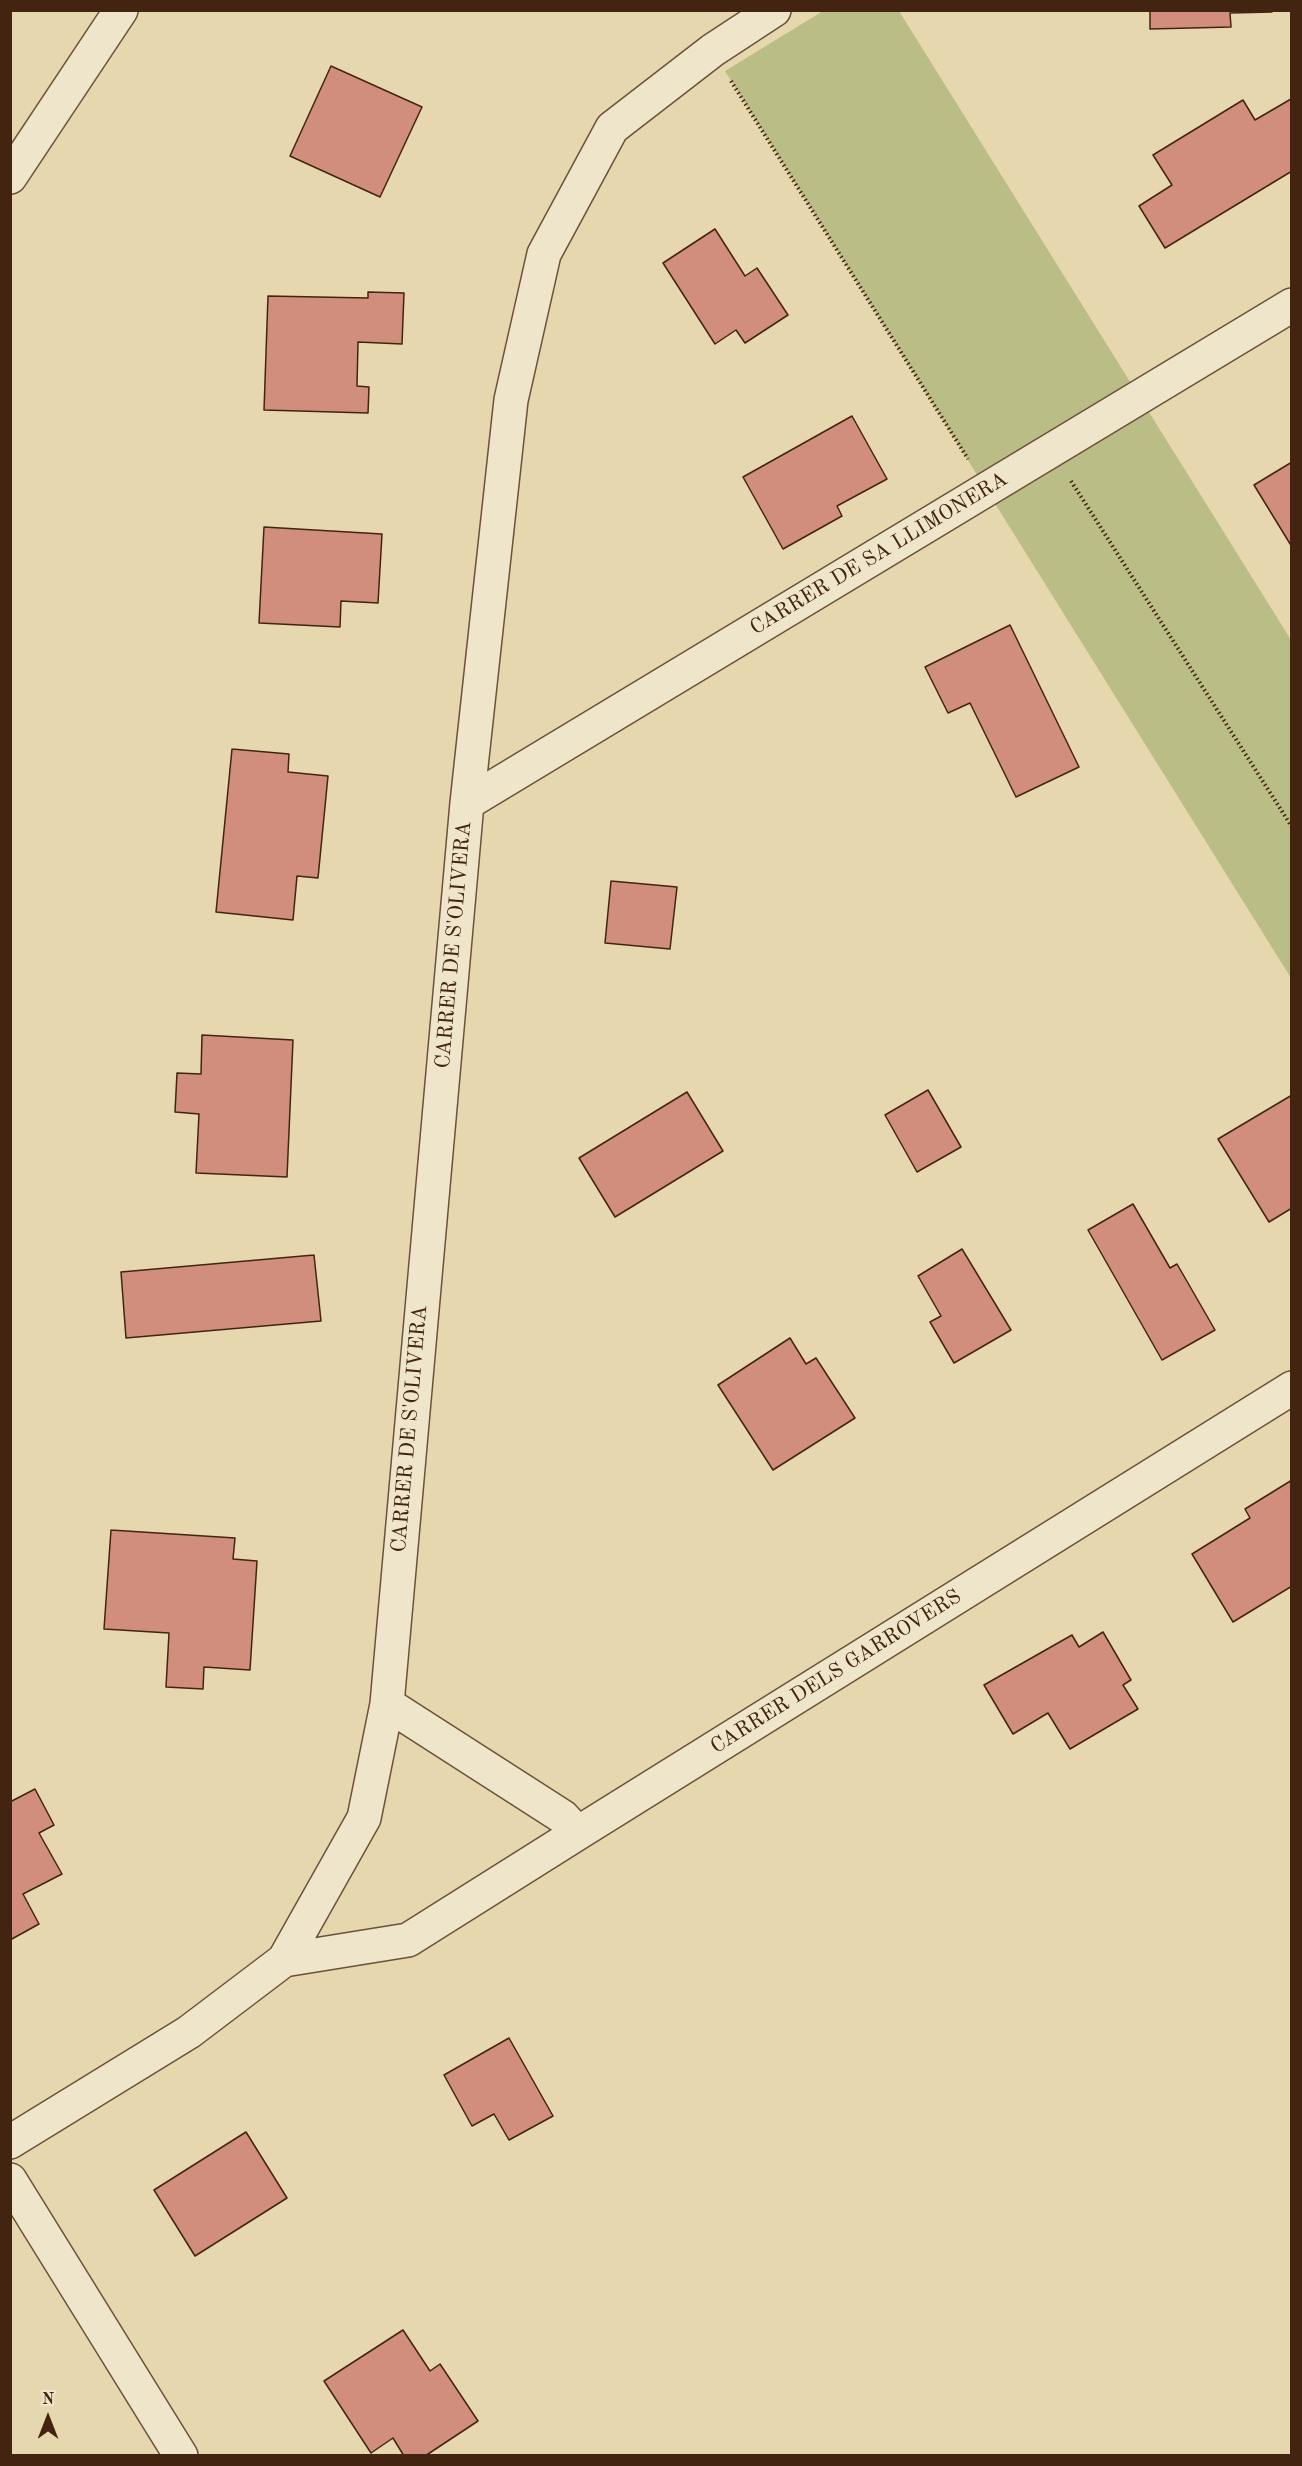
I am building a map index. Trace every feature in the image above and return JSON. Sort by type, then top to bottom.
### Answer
[{"type":"street","points":[[10,177],[121,10]]},
{"type":"street","name":"CARRER DE S'OLIVERA","points":[[284,1960],[364,1818],[387,1704],[467,803],[511,400],[544,254],[612,128],[713,50],[774,10]]},
{"type":"street","name":"CARRER DE SA LLIMONERA","points":[[467,803],[1292,305]]},
{"type":"street","name":"CARRER DELS GARROVERS","points":[[284,1960],[408,1940],[1292,1388]]},
{"type":"street","points":[[387,1704],[563,1816],[578,1833]]},
{"type":"street","points":[[10,2142],[189,2032],[284,1960]]},
{"type":"street","points":[[10,2180],[181,2456]]},
{"type":"path","points":[[713,50],[986,489]]},
{"type":"path","points":[[1052,450],[1292,827]]},
{"type":"green space","points":[[823,11],[899,11],[1291,640],[1291,978],[725,71]]},
{"type":"building","points":[[1150,10],[1272,10],[1272,12],[1230,13],[1231,27],[1150,29]]},
{"type":"building","points":[[331,66],[422,107],[380,197],[290,156]]},
{"type":"building","points":[[1291,99],[1292,171],[1165,248],[1139,206],[1172,185],[1153,155],[1243,100],[1255,120]]},
{"type":"building","points":[[715,229],[745,276],[757,268],[788,315],[745,343],[736,330],[715,344],[663,263]]},
{"type":"building","points":[[368,292],[404,293],[402,344],[358,342],[357,386],[369,387],[368,413],[264,410],[268,296],[368,298]]},
{"type":"building","points":[[852,416],[887,479],[837,506],[842,516],[783,549],[743,477]]},
{"type":"building","points":[[1292,462],[1292,547],[1254,485]]},
{"type":"building","points":[[264,527],[382,534],[378,603],[341,601],[340,627],[259,623]]},
{"type":"building","points":[[1010,625],[1079,767],[1016,797],[970,703],[948,713],[925,667]]},
{"type":"building","points":[[232,749],[289,754],[288,772],[328,776],[318,878],[297,876],[293,920],[216,912]]},
{"type":"building","points":[[611,881],[677,887],[670,949],[605,943]]},
{"type":"building","points":[[202,1035],[293,1040],[287,1177],[196,1173],[199,1114],[175,1112],[177,1073],[201,1074]]},
{"type":"building","points":[[928,1090],[961,1147],[917,1172],[885,1115]]},
{"type":"building","points":[[687,1092],[723,1151],[615,1217],[579,1158]]},
{"type":"building","points":[[1292,1095],[1292,1208],[1269,1222],[1218,1139]]},
{"type":"building","points":[[1133,1204],[1170,1268],[1177,1264],[1215,1330],[1162,1360],[1088,1230]]},
{"type":"building","points":[[962,1249],[1011,1330],[954,1363],[930,1322],[941,1316],[918,1276]]},
{"type":"building","points":[[314,1255],[321,1321],[126,1338],[121,1272]]},
{"type":"building","points":[[790,1338],[806,1364],[816,1358],[855,1418],[773,1470],[718,1385]]},
{"type":"building","points":[[1292,1480],[1292,1586],[1233,1622],[1192,1554],[1250,1518],[1245,1509]]},
{"type":"building","points":[[111,1530],[235,1538],[233,1559],[257,1561],[250,1670],[204,1667],[203,1689],[166,1687],[169,1633],[104,1629]]},
{"type":"building","points":[[1103,1632],[1131,1680],[1123,1685],[1138,1709],[1070,1749],[1048,1713],[1013,1734],[984,1685],[1072,1635],[1079,1647]]},
{"type":"building","points":[[35,1789],[54,1825],[39,1833],[62,1874],[23,1894],[39,1924],[10,1940],[10,1802]]},
{"type":"building","points":[[509,2038],[553,2116],[509,2140],[494,2114],[472,2126],[444,2075]]},
{"type":"building","points":[[246,2132],[287,2198],[195,2256],[154,2190]]},
{"type":"building","points":[[403,2330],[430,2371],[440,2364],[478,2421],[425,2456],[404,2456],[393,2438],[371,2453],[324,2381]]}]
